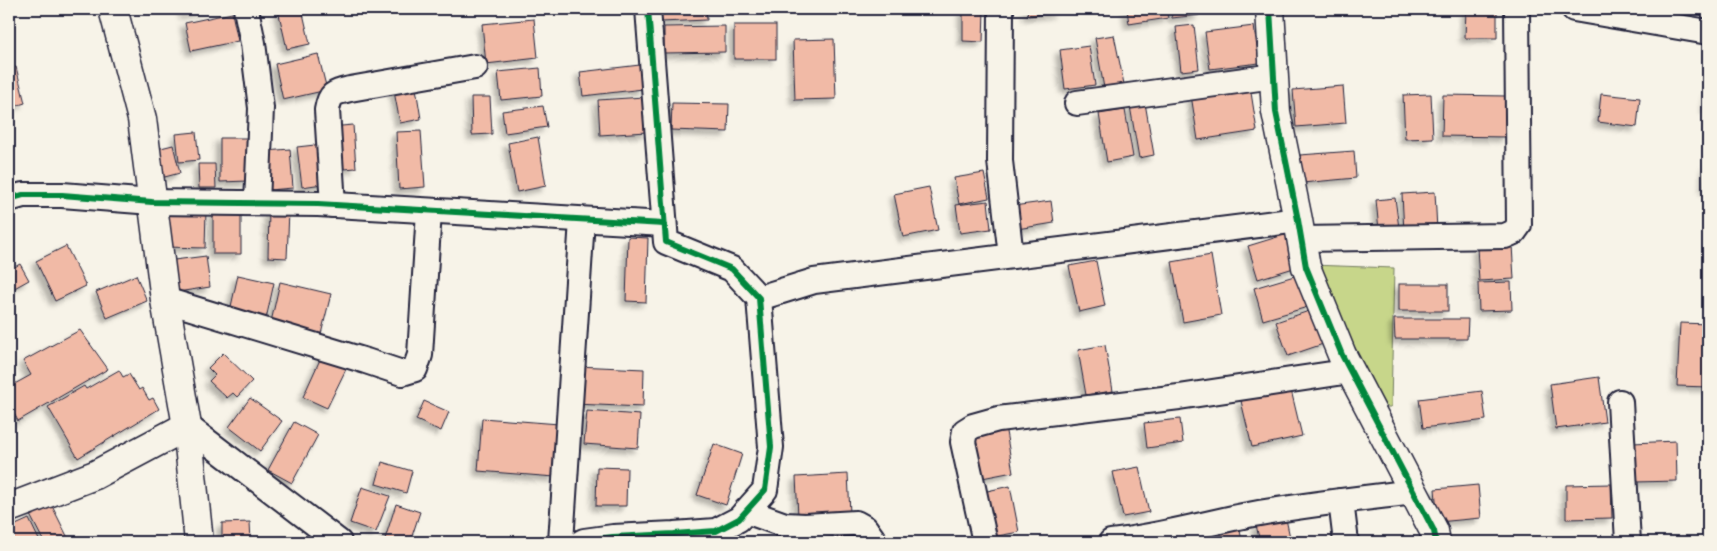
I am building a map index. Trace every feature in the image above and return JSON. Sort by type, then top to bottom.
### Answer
[{"type":"street","points":[[113,9],[142,119],[165,300],[187,426],[199,542]]},
{"type":"street","points":[[246,9],[253,43],[261,108],[257,203]]},
{"type":"street","points":[[582,542],[613,536],[686,538],[716,531],[739,518],[765,490],[771,446],[759,298],[732,269],[666,242],[648,9]]},
{"type":"street","points":[[1001,9],[1000,161],[1011,256]]},
{"type":"street","points":[[1270,9],[1276,112],[1306,267],[1351,371],[1434,531],[1436,542]]},
{"type":"street","points":[[759,298],[814,281],[1011,256],[1300,230],[1505,236],[1514,232],[1519,225],[1517,9]]},
{"type":"street","points":[[1574,9],[1708,32]]},
{"type":"street","points":[[333,205],[326,110],[329,100],[334,93],[350,88],[475,67]]},
{"type":"street","points":[[1077,103],[1274,76]]},
{"type":"street","points":[[9,199],[23,195],[62,195],[152,202],[333,205],[664,224]]},
{"type":"street","points":[[165,300],[366,360],[402,373],[415,369],[420,355],[429,211]]},
{"type":"street","points":[[561,542],[582,220]]},
{"type":"street","points":[[985,542],[963,442],[965,432],[973,426],[998,419],[1179,397],[1351,371]]},
{"type":"street","points":[[1620,402],[1628,542]]},
{"type":"street","points":[[9,508],[95,475],[187,426]]},
{"type":"street","points":[[187,426],[339,542]]},
{"type":"street","points":[[1111,542],[1142,538],[1243,516],[1414,492]]},
{"type":"street","points":[[1341,501],[1346,542]]},
{"type":"street","points":[[746,511],[785,525],[805,526],[856,523],[865,528],[874,542]]},
{"type":"green space","points":[[1311,265],[1394,268],[1391,407],[1377,407]]},
{"type":"building","points":[[183,9],[210,9],[184,14]]},
{"type":"building","points":[[302,9],[310,44],[287,49],[278,10]]},
{"type":"building","points":[[661,9],[706,9],[707,20],[661,22]]},
{"type":"building","points":[[963,9],[984,9],[983,42],[963,41]]},
{"type":"building","points":[[1027,9],[1057,9],[1057,13],[1028,16]]},
{"type":"building","points":[[1127,9],[1166,9],[1168,18],[1129,24]]},
{"type":"building","points":[[1171,9],[1199,9],[1199,15],[1172,18]]},
{"type":"building","points":[[1466,9],[1497,9],[1497,38],[1465,38]]},
{"type":"building","points":[[232,13],[238,41],[191,51],[185,23]]},
{"type":"building","points":[[534,19],[538,58],[486,64],[482,24]]},
{"type":"building","points":[[734,25],[776,25],[776,59],[734,59]]},
{"type":"building","points":[[1194,25],[1199,69],[1181,71],[1176,27]]},
{"type":"building","points":[[725,26],[725,52],[664,53],[664,27]]},
{"type":"building","points":[[1254,26],[1259,63],[1210,69],[1205,32]]},
{"type":"building","points":[[1114,35],[1124,84],[1104,88],[1095,38]]},
{"type":"building","points":[[834,39],[836,99],[795,100],[793,40]]},
{"type":"building","points":[[1089,46],[1095,85],[1065,89],[1060,50]]},
{"type":"building","points":[[318,54],[327,90],[283,100],[275,64]]},
{"type":"building","points":[[640,65],[643,89],[583,96],[580,72]]},
{"type":"building","points":[[16,67],[25,103],[9,108],[9,68]]},
{"type":"building","points":[[540,68],[542,96],[501,100],[498,72]]},
{"type":"building","points":[[415,82],[421,119],[400,123],[393,86]]},
{"type":"building","points":[[1250,86],[1257,131],[1198,140],[1191,95]]},
{"type":"building","points":[[1343,86],[1346,123],[1296,127],[1293,90]]},
{"type":"building","points":[[1708,91],[1708,108],[1705,108]]},
{"type":"building","points":[[1431,94],[1433,138],[1405,139],[1403,95]]},
{"type":"building","points":[[1601,94],[1640,98],[1637,127],[1598,122]]},
{"type":"building","points":[[1443,95],[1506,96],[1506,137],[1442,136]]},
{"type":"building","points":[[471,97],[490,97],[492,134],[472,135]]},
{"type":"building","points":[[644,97],[647,132],[600,135],[598,100]]},
{"type":"building","points":[[672,103],[729,104],[728,132],[671,130]]},
{"type":"building","points":[[1145,103],[1154,155],[1139,158],[1130,106]]},
{"type":"building","points":[[543,106],[547,127],[505,133],[502,111]]},
{"type":"building","points":[[1125,110],[1133,157],[1107,162],[1099,114]]},
{"type":"building","points":[[353,125],[356,168],[333,170],[330,127]]},
{"type":"building","points":[[421,131],[425,187],[399,189],[396,132]]},
{"type":"building","points":[[196,132],[199,160],[179,162],[176,134]]},
{"type":"building","points":[[538,137],[546,186],[517,192],[508,143]]},
{"type":"building","points":[[220,138],[248,138],[248,181],[220,182]]},
{"type":"building","points":[[324,144],[329,183],[302,187],[297,147]]},
{"type":"building","points":[[173,145],[180,173],[157,179],[149,151]]},
{"type":"building","points":[[290,149],[293,188],[269,190],[266,151]]},
{"type":"building","points":[[1354,151],[1356,178],[1302,183],[1300,155]]},
{"type":"building","points":[[198,164],[215,164],[216,188],[199,188]]},
{"type":"building","points":[[1706,165],[1708,166],[1708,190],[1705,190]]},
{"type":"building","points":[[984,173],[989,198],[959,204],[954,178]]},
{"type":"building","points":[[929,187],[938,230],[903,237],[894,194]]},
{"type":"building","points":[[1435,192],[1437,230],[1404,232],[1402,194]]},
{"type":"building","points":[[1395,198],[1399,228],[1379,230],[1376,200]]},
{"type":"building","points":[[988,201],[991,229],[960,233],[956,205]]},
{"type":"building","points":[[1051,201],[1054,223],[1017,229],[1013,206]]},
{"type":"building","points":[[165,209],[206,210],[205,248],[165,247]]},
{"type":"building","points":[[269,210],[289,211],[287,258],[268,257]]},
{"type":"building","points":[[213,211],[241,212],[241,254],[213,254]]},
{"type":"building","points":[[1287,234],[1297,267],[1258,279],[1248,246]]},
{"type":"building","points":[[628,237],[648,238],[646,302],[626,301]]},
{"type":"building","points":[[1512,245],[1514,279],[1479,281],[1477,247]]},
{"type":"building","points":[[66,246],[86,286],[55,301],[36,261]]},
{"type":"building","points":[[1211,255],[1221,315],[1183,322],[1172,262]]},
{"type":"building","points":[[206,256],[210,287],[171,293],[166,261]]},
{"type":"building","points":[[1096,261],[1105,306],[1079,312],[1069,266]]},
{"type":"building","points":[[20,264],[29,280],[9,291],[9,270]]},
{"type":"building","points":[[1301,274],[1311,306],[1263,320],[1254,288]]},
{"type":"building","points":[[136,275],[147,301],[107,318],[96,292]]},
{"type":"building","points":[[238,275],[274,283],[266,319],[230,311]]},
{"type":"building","points":[[280,282],[331,294],[321,334],[271,322]]},
{"type":"building","points":[[1511,282],[1512,310],[1479,311],[1478,283]]},
{"type":"building","points":[[1399,284],[1448,284],[1448,311],[1399,311]]},
{"type":"building","points":[[1315,309],[1326,343],[1288,356],[1276,322]]},
{"type":"building","points":[[1394,319],[1468,319],[1467,339],[1395,339]]},
{"type":"building","points":[[1680,323],[1708,324],[1708,387],[1677,386]]},
{"type":"building","points":[[80,330],[108,369],[18,421],[9,404],[9,387],[31,375],[23,361]]},
{"type":"building","points":[[1105,345],[1113,391],[1086,395],[1078,350]]},
{"type":"building","points":[[223,353],[252,381],[237,397],[233,393],[227,398],[209,381],[215,375],[208,368]]},
{"type":"building","points":[[323,353],[348,365],[327,408],[303,397]]},
{"type":"building","points":[[577,366],[644,369],[643,407],[575,404]]},
{"type":"building","points":[[119,370],[123,377],[129,374],[139,390],[142,388],[149,400],[153,398],[159,409],[78,458],[48,407],[84,386],[86,389]]},
{"type":"building","points":[[1599,377],[1605,422],[1556,429],[1550,384]]},
{"type":"building","points":[[1291,390],[1302,436],[1252,447],[1241,401]]},
{"type":"building","points":[[1482,391],[1486,420],[1423,428],[1419,399]]},
{"type":"building","points":[[250,398],[282,421],[260,451],[229,427]]},
{"type":"building","points":[[424,401],[449,412],[441,431],[416,420]]},
{"type":"building","points":[[587,411],[640,415],[638,448],[584,444]]},
{"type":"building","points":[[482,418],[559,424],[555,477],[478,471]]},
{"type":"building","points":[[1180,419],[1183,443],[1147,448],[1144,423]]},
{"type":"building","points":[[294,422],[318,435],[292,483],[268,470]]},
{"type":"building","points":[[1005,426],[1013,472],[977,479],[969,432]]},
{"type":"building","points":[[1676,441],[1677,481],[1635,482],[1633,443]]},
{"type":"building","points":[[714,444],[742,454],[726,505],[697,495]]},
{"type":"building","points":[[382,462],[412,471],[406,493],[376,484]]},
{"type":"building","points":[[597,467],[627,468],[626,506],[596,506]]},
{"type":"building","points":[[1139,467],[1149,512],[1123,517],[1113,472]]},
{"type":"building","points":[[848,474],[850,513],[798,516],[796,477]]},
{"type":"building","points":[[1611,484],[1612,518],[1566,519],[1566,485]]},
{"type":"building","points":[[1478,485],[1481,518],[1438,522],[1435,489]]},
{"type":"building","points":[[1010,486],[1019,532],[987,538],[978,493]]},
{"type":"building","points":[[362,487],[390,496],[376,532],[350,523]]},
{"type":"building","points":[[51,504],[70,542],[44,542],[30,515]]},
{"type":"building","points":[[396,504],[420,512],[410,542],[384,542]]},
{"type":"building","points":[[29,519],[40,542],[14,542],[9,528]]},
{"type":"building","points":[[1286,519],[1291,542],[1260,542],[1256,525]]},
{"type":"building","points":[[250,522],[251,542],[222,542],[222,523]]},
{"type":"building","points":[[1239,524],[1242,542],[1211,542],[1208,530]]},
{"type":"building","points":[[836,532],[865,533],[864,542],[836,542]]},
{"type":"cycle path","points":[[582,542],[613,537],[716,531],[739,519],[765,490],[771,447],[759,298],[732,269],[666,242],[648,9]]},
{"type":"cycle path","points":[[1270,9],[1276,112],[1306,267],[1342,355],[1434,531],[1436,542]]},
{"type":"cycle path","points":[[9,199],[23,195],[62,195],[152,202],[318,204],[664,224]]}]
